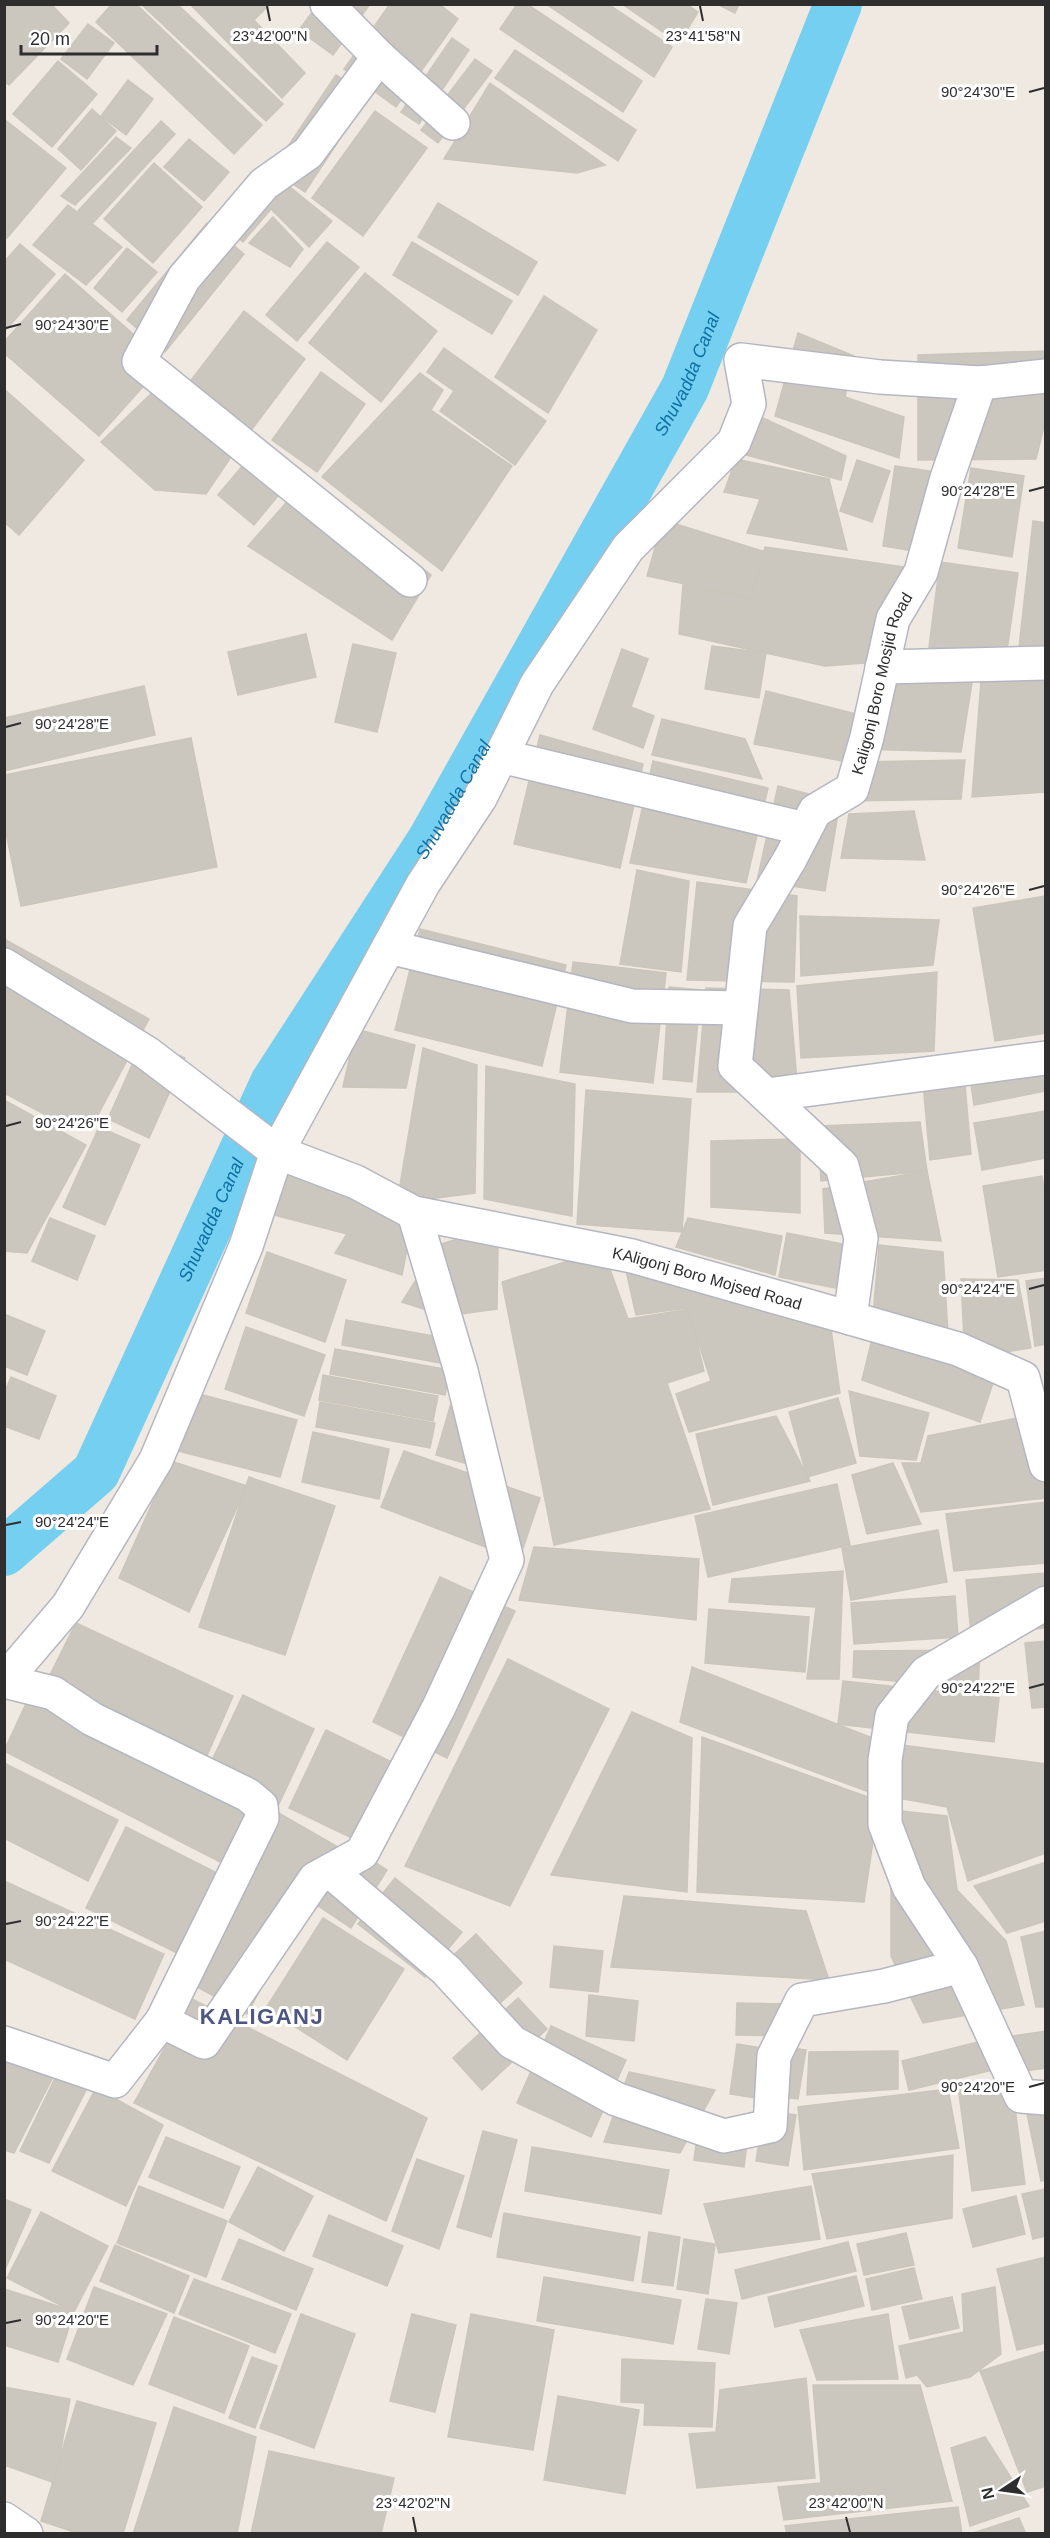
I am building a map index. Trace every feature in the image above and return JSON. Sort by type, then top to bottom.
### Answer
[{"type":"street","points":[[327,4],[379,57],[453,123]]},
{"type":"street","points":[[379,57],[308,153],[264,184],[184,278],[139,361],[410,579]]},
{"type":"street","points":[[4,2043],[116,2081],[162,2021],[262,1818],[261,1806],[248,1796],[92,1719],[53,1693],[4,1681],[68,1606],[156,1460],[246,1246],[277,1152],[423,884],[480,798],[537,684],[628,548],[734,442],[749,404],[741,360],[880,377],[980,383],[1046,376]]},
{"type":"street","name":"Kaligonj Boro Mosjid Road","points":[[767,1095],[735,1066],[750,926],[814,812],[852,789],[867,737],[892,619],[921,572],[946,478],[980,383]]},
{"type":"street","points":[[882,667],[1046,663]]},
{"type":"street","points":[[501,756],[805,829]]},
{"type":"street","points":[[389,947],[632,1006],[741,1008]]},
{"type":"street","name":"KAligonj Boro Mojsed Road","points":[[4,965],[147,1053],[277,1152],[356,1182],[414,1213],[632,1256],[958,1349],[1034,1373]]},
{"type":"street","points":[[767,1095],[1046,1058]]},
{"type":"street","points":[[767,1095],[842,1166],[861,1238],[850,1318]]},
{"type":"street","points":[[162,2021],[204,2042],[315,1879],[362,1852],[439,1707],[507,1560],[461,1371],[414,1213]]},
{"type":"street","points":[[1034,1373],[1046,1464]]},
{"type":"street","points":[[1046,1603],[926,1673],[892,1716],[885,1760],[885,1824],[909,1887],[961,1966],[1021,2096],[1046,2098]]},
{"type":"street","points":[[330,1871],[446,1970],[512,2042],[616,2099],[724,2136],[770,2126],[774,2056],[802,2000],[884,1986],[961,1966]]},
{"type":"street","points":[[4,2519],[26,2534]]},
{"type":"building","points":[[4,4],[51,4],[69,23],[9,85],[4,81]]},
{"type":"building","points":[[112,4],[136,4],[262,125],[234,154],[96,22]]},
{"type":"building","points":[[141,4],[177,4],[283,104],[266,121]]},
{"type":"building","points":[[190,4],[270,4],[254,20],[305,73],[282,98]]},
{"type":"building","points":[[318,4],[370,4],[333,55],[299,30]]},
{"type":"building","points":[[390,4],[439,4],[458,19],[396,107],[344,69]]},
{"type":"building","points":[[517,4],[527,4],[642,81],[623,112],[500,29]]},
{"type":"building","points":[[546,4],[608,4],[672,47],[654,77]]},
{"type":"building","points":[[622,4],[686,4],[698,12],[679,43]]},
{"type":"building","points":[[717,4],[739,4],[735,13]]},
{"type":"building","points":[[88,24],[114,43],[87,79],[61,59]]},
{"type":"building","points":[[452,38],[469,50],[419,124],[401,112]]},
{"type":"building","points":[[515,50],[636,130],[618,161],[495,78]]},
{"type":"building","points":[[475,59],[492,71],[438,143],[421,130]]},
{"type":"building","points":[[58,61],[97,94],[52,147],[13,114]]},
{"type":"building","points":[[336,75],[368,96],[305,192],[272,170]]},
{"type":"building","points":[[128,80],[153,99],[126,135],[101,116]]},
{"type":"building","points":[[490,83],[605,165],[577,173],[444,159]]},
{"type":"building","points":[[92,109],[116,131],[81,170],[58,149]]},
{"type":"building","points":[[375,111],[427,148],[363,236],[312,198]]},
{"type":"building","points":[[4,119],[66,168],[7,238],[4,236]]},
{"type":"building","points":[[161,121],[175,134],[92,224],[78,211]]},
{"type":"building","points":[[116,137],[131,148],[75,205],[61,196]]},
{"type":"building","points":[[189,139],[229,172],[204,201],[164,167]]},
{"type":"building","points":[[154,163],[202,207],[153,263],[104,219]]},
{"type":"building","points":[[264,166],[332,221],[309,247],[271,209],[243,242],[214,217]]},
{"type":"building","points":[[438,203],[537,262],[518,295],[418,237]]},
{"type":"building","points":[[68,205],[122,247],[86,285],[33,245]]},
{"type":"building","points":[[273,217],[303,249],[290,267],[249,243]]},
{"type":"building","points":[[207,223],[244,254],[165,352],[127,320]]},
{"type":"building","points":[[327,242],[359,267],[297,341],[266,315]]},
{"type":"building","points":[[412,242],[512,301],[492,334],[393,275]]},
{"type":"building","points":[[20,244],[55,274],[4,332],[4,262]]},
{"type":"building","points":[[127,248],[157,272],[122,312],[94,288]]},
{"type":"building","points":[[365,273],[437,331],[381,402],[309,343]]},
{"type":"building","points":[[65,274],[165,362],[99,436],[4,353],[4,342]]},
{"type":"building","points":[[544,296],[597,330],[548,413],[495,377]]},
{"type":"building","points":[[244,311],[305,359],[237,449],[175,401]]},
{"type":"building","points":[[798,333],[854,356],[845,397],[904,417],[899,458],[775,416]]},
{"type":"building","points":[[444,348],[546,421],[515,465],[440,411],[454,391],[427,372]]},
{"type":"building","points":[[1046,351],[1046,419],[1036,459],[918,460],[918,355]]},
{"type":"building","points":[[321,372],[365,404],[317,472],[272,440]]},
{"type":"building","points":[[420,373],[443,390],[431,410],[512,466],[442,571],[322,477]]},
{"type":"building","points":[[157,388],[233,454],[206,494],[155,490],[101,442]]},
{"type":"building","points":[[4,389],[84,460],[19,535],[4,522]]},
{"type":"building","points":[[761,417],[846,456],[841,480],[746,455]]},
{"type":"building","points":[[259,446],[295,475],[254,525],[218,495]]},
{"type":"building","points":[[736,459],[829,479],[847,550],[747,533],[760,499],[724,492]]},
{"type":"building","points":[[857,460],[890,471],[872,522],[840,511]]},
{"type":"building","points":[[895,466],[949,474],[936,555],[883,546]]},
{"type":"building","points":[[971,468],[1024,476],[1012,557],[958,548]]},
{"type":"building","points":[[307,479],[431,575],[392,640],[248,546]]},
{"type":"building","points":[[663,520],[785,558],[773,603],[647,576]]},
{"type":"building","points":[[1033,521],[1046,523],[1046,654],[1018,657]]},
{"type":"building","points":[[765,547],[905,567],[878,662],[825,666],[679,634],[683,585],[751,599]]},
{"type":"building","points":[[940,562],[1018,573],[1006,658],[929,647]]},
{"type":"building","points":[[306,634],[316,677],[238,695],[228,652]]},
{"type":"building","points":[[353,644],[396,653],[377,732],[335,722]]},
{"type":"building","points":[[712,646],[766,653],[759,698],[705,689]]},
{"type":"building","points":[[622,649],[648,659],[631,707],[654,716],[643,748],[593,729]]},
{"type":"building","points":[[1046,667],[1046,792],[972,797],[982,669]]},
{"type":"building","points":[[874,674],[973,676],[961,752],[861,749]]},
{"type":"building","points":[[144,686],[155,735],[4,771],[4,718]]},
{"type":"building","points":[[766,691],[864,716],[852,763],[754,744]]},
{"type":"building","points":[[662,719],[745,739],[762,779],[652,755]]},
{"type":"building","points":[[540,735],[643,764],[620,868],[514,844]]},
{"type":"building","points":[[191,738],[217,867],[21,906],[4,823],[4,775]]},
{"type":"building","points":[[965,760],[961,799],[849,801],[858,762]]},
{"type":"building","points":[[653,761],[768,788],[746,883],[630,863]]},
{"type":"building","points":[[778,786],[840,802],[825,891],[757,881]]},
{"type":"building","points":[[914,811],[925,860],[841,858],[849,814]]},
{"type":"building","points":[[637,870],[689,881],[681,972],[620,964]]},
{"type":"building","points":[[697,882],[797,896],[794,982],[687,980]]},
{"type":"building","points":[[1046,896],[1046,1033],[995,1041],[973,908]]},
{"type":"building","points":[[800,916],[939,920],[933,965],[801,976]]},
{"type":"building","points":[[420,929],[566,965],[542,1066],[395,1030]]},
{"type":"building","points":[[4,939],[149,1019],[91,1128],[65,1125],[4,1093]]},
{"type":"building","points":[[573,962],[666,973],[653,1083],[560,1072]]},
{"type":"building","points":[[937,972],[934,1051],[801,1058],[797,986]]},
{"type":"building","points":[[669,987],[701,990],[692,1082],[663,1079]]},
{"type":"building","points":[[706,988],[789,990],[798,1092],[697,1092]]},
{"type":"building","points":[[356,1029],[415,1045],[406,1088],[343,1087]]},
{"type":"building","points":[[143,1040],[185,1058],[149,1138],[108,1119]]},
{"type":"building","points":[[1046,1044],[1046,1091],[974,1105],[967,1058]]},
{"type":"building","points":[[423,1048],[477,1065],[475,1193],[397,1203]]},
{"type":"building","points":[[921,1062],[963,1062],[971,1154],[930,1160]]},
{"type":"building","points":[[486,1066],[575,1084],[572,1216],[484,1199]]},
{"type":"building","points":[[586,1090],[691,1099],[682,1232],[577,1224]]},
{"type":"building","points":[[4,1100],[86,1145],[27,1253],[4,1251]]},
{"type":"building","points":[[1046,1111],[1046,1158],[982,1170],[974,1123]]},
{"type":"building","points":[[920,1122],[927,1171],[821,1181],[818,1126]]},
{"type":"building","points":[[99,1127],[140,1145],[105,1225],[63,1207]]},
{"type":"building","points":[[800,1139],[800,1213],[711,1207],[711,1141]]},
{"type":"building","points":[[281,1167],[416,1202],[402,1275],[335,1253],[347,1234],[274,1215]]},
{"type":"building","points":[[927,1171],[941,1241],[825,1233],[823,1189]]},
{"type":"building","points":[[1042,1176],[1046,1202],[1046,1270],[998,1277],[983,1186]]},
{"type":"building","points":[[50,1218],[95,1236],[77,1280],[32,1261]]},
{"type":"building","points":[[688,1218],[782,1236],[775,1275],[676,1247]]},
{"type":"building","points":[[787,1233],[843,1244],[836,1288],[779,1277]]},
{"type":"building","points":[[474,1234],[498,1244],[497,1309],[445,1316],[402,1302],[438,1245]]},
{"type":"building","points":[[879,1245],[943,1252],[948,1333],[873,1316]]},
{"type":"building","points":[[603,1250],[628,1319],[689,1309],[704,1371],[667,1383],[710,1509],[554,1545],[502,1282]]},
{"type":"building","points":[[267,1252],[346,1280],[325,1342],[246,1313]]},
{"type":"building","points":[[623,1257],[830,1322],[840,1393],[689,1432],[676,1394],[711,1381],[687,1308],[636,1315]]},
{"type":"building","points":[[1046,1278],[1046,1344],[1035,1346],[1026,1281]]},
{"type":"building","points":[[961,1279],[1018,1280],[1031,1348],[992,1354],[964,1339]]},
{"type":"building","points":[[4,1314],[45,1331],[27,1375],[4,1366]]},
{"type":"building","points":[[346,1320],[461,1341],[457,1366],[342,1345]]},
{"type":"building","points":[[246,1327],[325,1355],[304,1416],[225,1389]]},
{"type":"building","points":[[873,1335],[998,1368],[980,1422],[862,1380]]},
{"type":"building","points":[[335,1349],[450,1370],[445,1395],[330,1374]]},
{"type":"building","points":[[466,1352],[489,1470],[436,1455]]},
{"type":"building","points":[[323,1375],[438,1396],[433,1421],[319,1400]]},
{"type":"building","points":[[11,1377],[56,1396],[39,1439],[4,1426],[4,1394]]},
{"type":"building","points":[[849,1391],[929,1413],[916,1460],[860,1456]]},
{"type":"building","points":[[203,1395],[297,1420],[280,1477],[178,1451]]},
{"type":"building","points":[[838,1398],[856,1463],[807,1477],[789,1412]]},
{"type":"building","points":[[320,1402],[435,1423],[430,1448],[316,1427]]},
{"type":"building","points":[[1046,1412],[1046,1498],[921,1512],[902,1463],[921,1463],[928,1436]]},
{"type":"building","points":[[776,1416],[810,1481],[713,1505],[696,1434]]},
{"type":"building","points":[[313,1432],[389,1449],[379,1499],[302,1482]]},
{"type":"building","points":[[404,1451],[540,1498],[519,1560],[381,1507]]},
{"type":"building","points":[[171,1461],[247,1486],[189,1612],[119,1578]]},
{"type":"building","points":[[893,1463],[921,1524],[867,1534],[852,1475]]},
{"type":"building","points":[[249,1477],[335,1506],[285,1655],[199,1627]]},
{"type":"building","points":[[837,1484],[850,1545],[708,1577],[695,1516]]},
{"type":"building","points":[[1046,1502],[1046,1563],[954,1571],[946,1514]]},
{"type":"building","points":[[938,1530],[947,1582],[851,1600],[842,1548]]},
{"type":"building","points":[[534,1547],[699,1559],[696,1620],[519,1600]]},
{"type":"building","points":[[843,1571],[839,1679],[807,1679],[816,1607],[729,1602],[732,1579]]},
{"type":"building","points":[[1046,1573],[1046,1628],[971,1634],[966,1580]]},
{"type":"building","points":[[440,1577],[515,1611],[447,1758],[373,1722]]},
{"type":"building","points":[[955,1596],[958,1637],[854,1644],[851,1603]]},
{"type":"building","points":[[709,1609],[809,1617],[805,1672],[705,1663]]},
{"type":"building","points":[[76,1623],[233,1696],[205,1760],[46,1683]]},
{"type":"building","points":[[1046,1641],[1046,1707],[1032,1708],[1025,1643]]},
{"type":"building","points":[[980,1650],[978,1689],[853,1677],[854,1651]]},
{"type":"building","points":[[508,1659],[609,1709],[510,1906],[405,1866]]},
{"type":"building","points":[[692,1667],[885,1743],[877,1795],[680,1722]]},
{"type":"building","points":[[843,1681],[999,1698],[994,1742],[838,1724]]},
{"type":"building","points":[[31,1693],[257,1809],[228,1866],[4,1751]]},
{"type":"building","points":[[243,1695],[314,1729],[277,1808],[206,1773]]},
{"type":"building","points":[[632,1712],[692,1738],[687,1892],[551,1875]]},
{"type":"building","points":[[326,1730],[396,1764],[360,1842],[289,1808]]},
{"type":"building","points":[[702,1737],[879,1801],[864,1902],[697,1892]]},
{"type":"building","points":[[894,1744],[1046,1764],[1046,1853],[968,1881],[947,1807],[887,1796]]},
{"type":"building","points":[[4,1763],[118,1820],[88,1881],[4,1838]]},
{"type":"building","points":[[891,1810],[947,1816],[957,1890],[1006,1941],[1024,2005],[923,2023],[891,1956]]},
{"type":"building","points":[[275,1811],[338,1847],[247,2014],[184,1980]]},
{"type":"building","points":[[126,1827],[223,1876],[183,1956],[86,1908]]},
{"type":"building","points":[[353,1848],[387,1870],[351,1928],[317,1905]]},
{"type":"building","points":[[1046,1862],[1046,1921],[1007,1933],[974,1886]]},
{"type":"building","points":[[395,1878],[462,1932],[425,1977],[358,1924]]},
{"type":"building","points":[[4,1881],[164,1954],[135,2019],[4,1959]]},
{"type":"building","points":[[624,1896],[806,1911],[829,1980],[611,1967]]},
{"type":"building","points":[[323,1918],[404,1969],[347,2060],[266,2008]]},
{"type":"building","points":[[1046,1931],[1046,2007],[1036,2007],[1021,1937]]},
{"type":"building","points":[[476,1934],[522,1983],[488,2014],[443,1965]]},
{"type":"building","points":[[554,1946],[603,1951],[598,1992],[550,1987]]},
{"type":"building","points":[[589,1995],[638,2001],[634,2041],[586,2036]]},
{"type":"building","points":[[518,1998],[547,2029],[482,2090],[453,2058]]},
{"type":"building","points":[[192,1999],[427,2118],[386,2221],[134,2103]]},
{"type":"building","points":[[737,2003],[787,2004],[787,2036],[736,2035]]},
{"type":"building","points":[[551,2026],[626,2060],[591,2137],[517,2103]]},
{"type":"building","points":[[1046,2031],[1046,2068],[1004,2074],[999,2038]]},
{"type":"building","points":[[990,2039],[997,2069],[909,2090],[902,2061]]},
{"type":"building","points":[[737,2044],[769,2049],[761,2099],[730,2094]]},
{"type":"building","points":[[774,2045],[806,2050],[798,2099],[767,2095]]},
{"type":"building","points":[[898,2051],[898,2089],[807,2095],[809,2052]]},
{"type":"building","points":[[4,2057],[54,2075],[14,2153],[4,2150]]},
{"type":"building","points":[[629,2072],[715,2090],[680,2153],[604,2142]]},
{"type":"building","points":[[57,2074],[87,2088],[49,2163],[20,2151]]},
{"type":"building","points":[[1011,2078],[1025,2184],[972,2191],[958,2086]]},
{"type":"building","points":[[1021,2085],[1046,2086],[1046,2180],[1041,2181]]},
{"type":"building","points":[[96,2088],[163,2125],[126,2206],[52,2171]]},
{"type":"building","points":[[948,2089],[959,2148],[804,2170],[798,2107]]},
{"type":"building","points":[[764,2111],[796,2115],[788,2166],[756,2161]]},
{"type":"building","points":[[698,2128],[748,2135],[744,2167],[694,2160]]},
{"type":"building","points":[[483,2131],[517,2140],[491,2237],[457,2227]]},
{"type":"building","points":[[166,2137],[240,2167],[223,2208],[149,2177]]},
{"type":"building","points":[[532,2147],[669,2170],[661,2214],[525,2191]]},
{"type":"building","points":[[953,2155],[952,2218],[827,2239],[812,2174]]},
{"type":"building","points":[[417,2159],[464,2176],[439,2249],[392,2231]]},
{"type":"building","points":[[258,2167],[313,2196],[284,2251],[229,2222]]},
{"type":"building","points":[[139,2186],[227,2221],[206,2277],[117,2243]]},
{"type":"building","points":[[811,2186],[820,2239],[719,2253],[704,2204]]},
{"type":"building","points":[[1046,2189],[1046,2236],[1033,2239],[1022,2194]]},
{"type":"building","points":[[1016,2196],[1025,2234],[973,2247],[963,2209]]},
{"type":"building","points":[[4,2199],[31,2210],[4,2272]]},
{"type":"building","points":[[41,2212],[108,2246],[74,2312],[7,2278]]},
{"type":"building","points":[[504,2213],[640,2237],[633,2281],[497,2257]]},
{"type":"building","points":[[329,2215],[403,2246],[387,2286],[313,2256]]},
{"type":"building","points":[[649,2232],[680,2237],[673,2286],[642,2282]]},
{"type":"building","points":[[906,2233],[914,2265],[864,2275],[857,2244]]},
{"type":"building","points":[[239,2239],[313,2269],[296,2310],[222,2279]]},
{"type":"building","points":[[684,2239],[715,2244],[708,2294],[677,2289]]},
{"type":"building","points":[[848,2242],[856,2271],[742,2299],[735,2270]]},
{"type":"building","points":[[115,2245],[189,2276],[174,2313],[100,2281]]},
{"type":"building","points":[[1046,2257],[1046,2343],[1017,2350],[997,2269]]},
{"type":"building","points":[[914,2268],[922,2299],[872,2310],[866,2279]]},
{"type":"building","points":[[856,2276],[864,2306],[775,2327],[768,2297]]},
{"type":"building","points":[[544,2277],[681,2300],[673,2344],[537,2321]]},
{"type":"building","points":[[194,2279],[291,2314],[275,2353],[179,2314]]},
{"type":"building","points":[[94,2287],[167,2314],[133,2385],[67,2359]]},
{"type":"building","points":[[995,2287],[1001,2354],[970,2377],[927,2387],[917,2375],[906,2378],[899,2346],[964,2332],[962,2294]]},
{"type":"building","points":[[4,2289],[74,2311],[58,2362],[4,2345]]},
{"type":"building","points":[[952,2297],[959,2328],[910,2339],[902,2307]]},
{"type":"building","points":[[706,2299],[737,2303],[729,2354],[698,2349]]},
{"type":"building","points":[[301,2314],[355,2334],[314,2448],[260,2428]]},
{"type":"building","points":[[412,2314],[456,2325],[435,2412],[390,2401]]},
{"type":"building","points":[[471,2314],[554,2330],[533,2450],[448,2437]]},
{"type":"building","points":[[888,2314],[898,2379],[817,2380],[800,2330]]},
{"type":"building","points":[[174,2317],[249,2346],[224,2413],[149,2384]]},
{"type":"building","points":[[1046,2351],[1046,2486],[1027,2492],[980,2371]]},
{"type":"building","points":[[252,2357],[277,2366],[255,2428],[229,2418]]},
{"type":"building","points":[[622,2359],[715,2363],[712,2427],[644,2425],[645,2403],[621,2402]]},
{"type":"building","points":[[806,2378],[815,2478],[697,2488],[689,2434],[716,2432],[720,2390]]},
{"type":"building","points":[[813,2385],[920,2385],[952,2501],[784,2520],[778,2487],[821,2483]]},
{"type":"building","points":[[4,2387],[70,2399],[55,2483],[4,2465]]},
{"type":"building","points":[[558,2396],[639,2410],[625,2494],[544,2480]]},
{"type":"building","points":[[77,2401],[156,2423],[123,2534],[80,2534],[41,2521]]},
{"type":"building","points":[[174,2407],[256,2437],[237,2534],[133,2534]]},
{"type":"building","points":[[985,2437],[1029,2506],[970,2526],[951,2448]]},
{"type":"building","points":[[269,2451],[394,2478],[381,2534],[251,2534]]},
{"type":"building","points":[[958,2507],[962,2534],[787,2534],[785,2526]]},
{"type":"building","points":[[1019,2518],[1026,2534],[973,2534],[973,2533]]},
{"type":"waterway","name":"Shuvadda Canal","points":[[4,1552],[96,1472],[274,1083],[432,839],[685,388],[838,4]]},
{"type":"district","name":"KALIGANJ","points":[[262,2016]]}]
